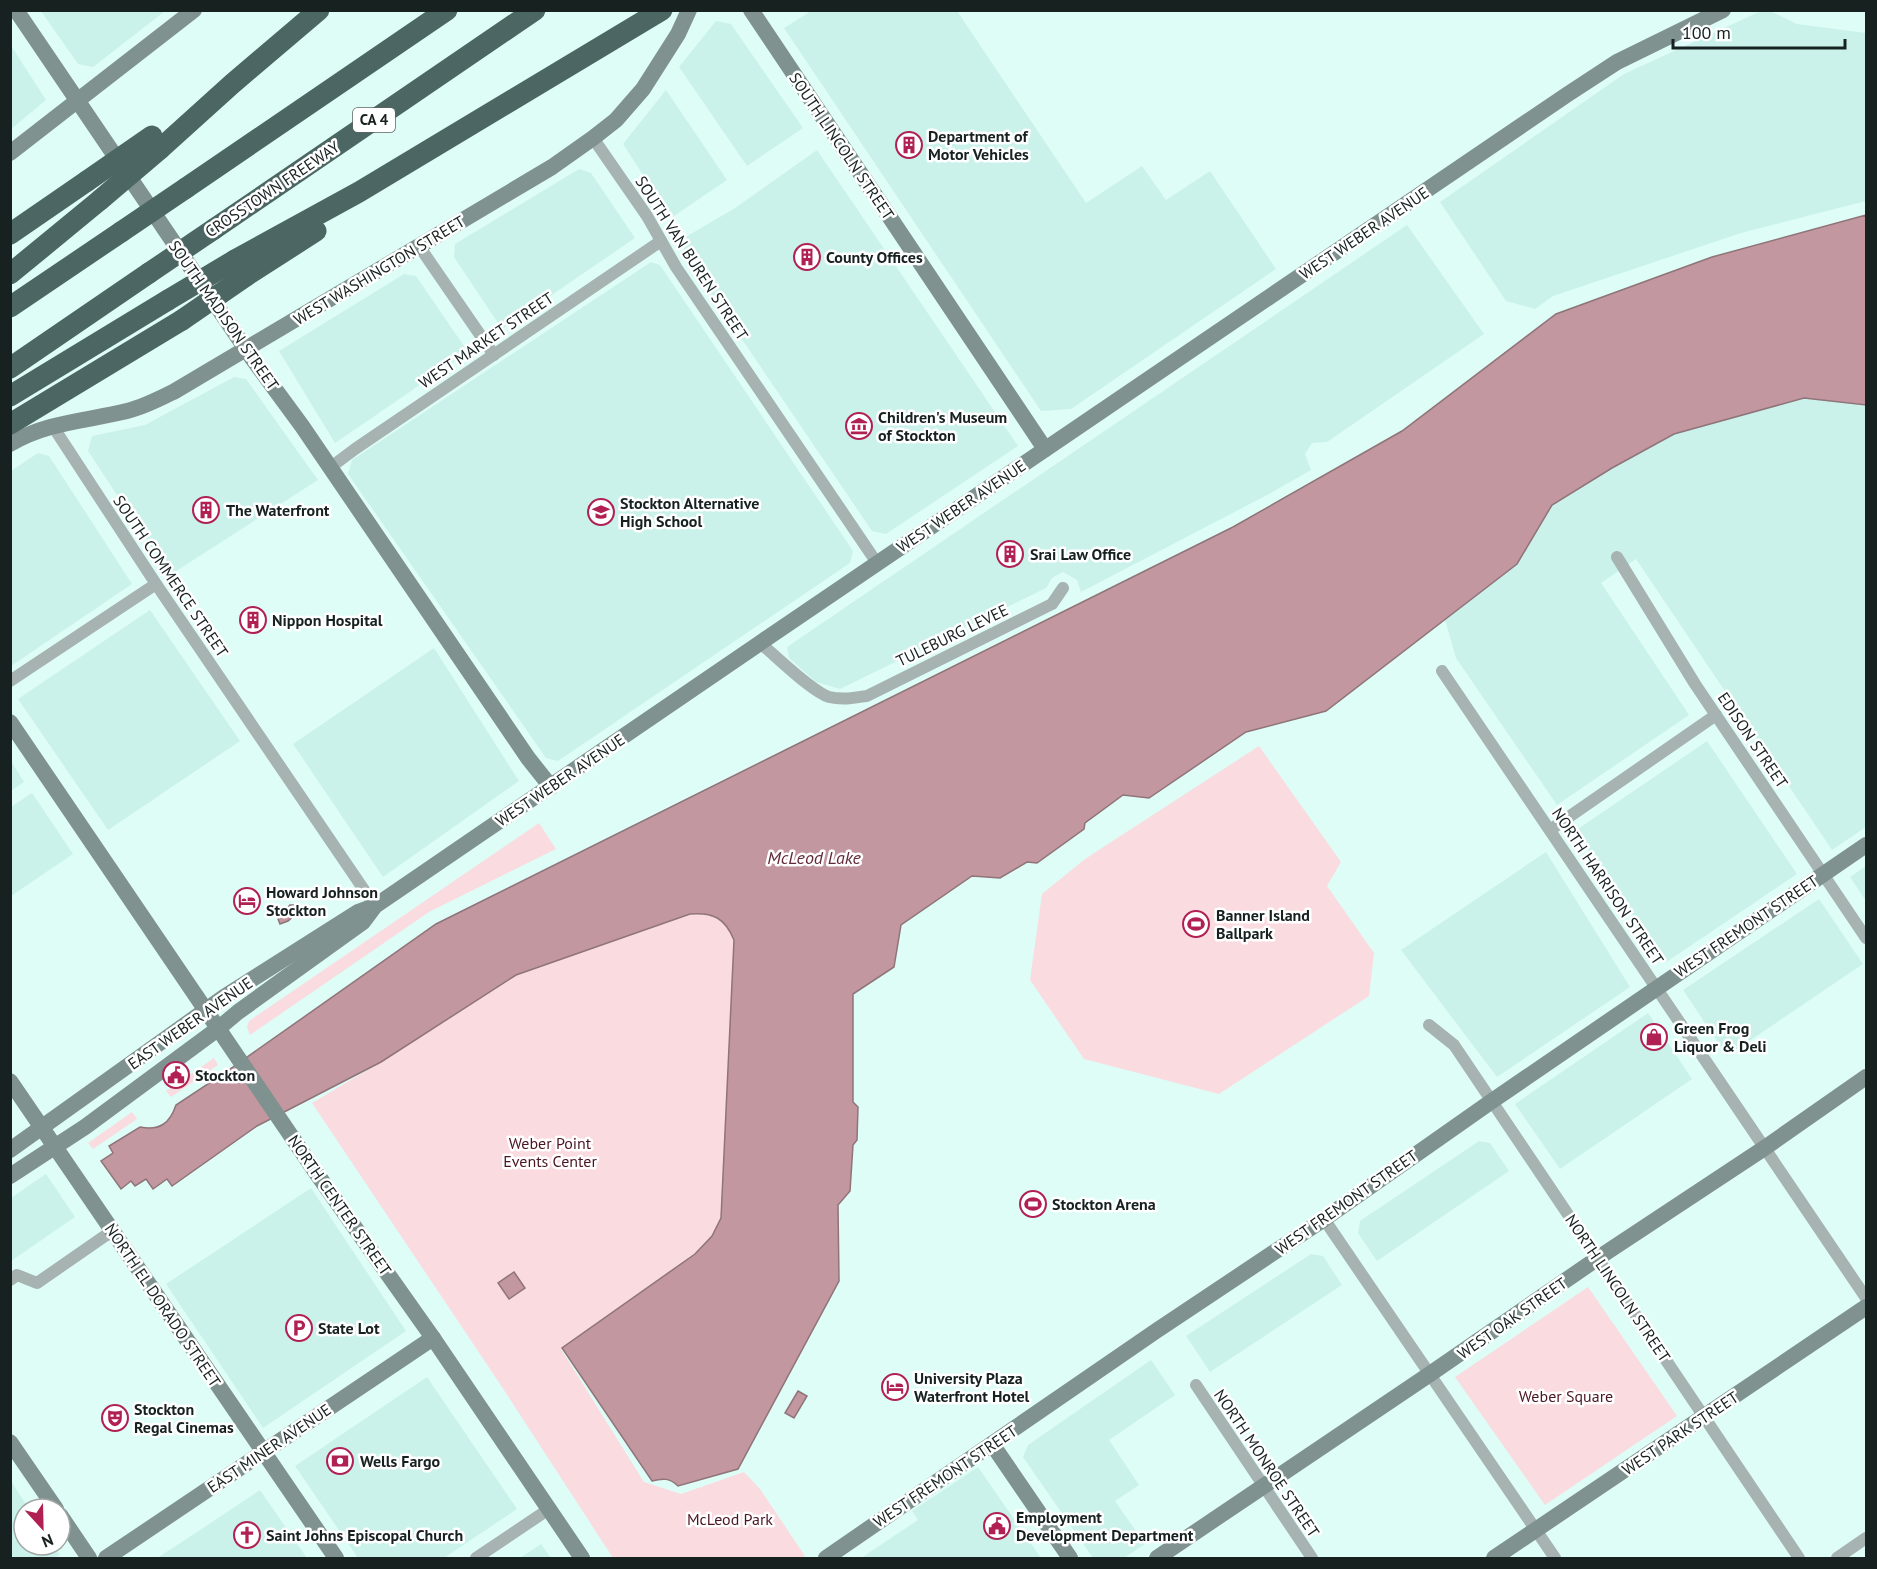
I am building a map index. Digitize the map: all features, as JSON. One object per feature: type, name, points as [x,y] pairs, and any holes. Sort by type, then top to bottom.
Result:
[{"type":"highway","points":[[10,234],[87,181],[156,142],[232,84],[319,10]]},
{"type":"highway","points":[[10,307],[447,10]]},
{"type":"highway","name":"CROSSTOWN FREEWAY","points":[[10,368],[535,10]]},
{"type":"highway","points":[[10,424],[182,320],[241,268],[359,192],[662,10]]},
{"type":"highway","points":[[10,274],[100,200],[156,142]]},
{"type":"highway","points":[[10,396],[168,300],[241,268]]},
{"type":"street","name":"SOUTH MADISON STREET","points":[[16,10],[246,349],[331,467],[550,787]]},
{"type":"street","points":[[10,153],[194,10]]},
{"type":"street","name":"WEST WASHINGTON STREET","points":[[10,444],[52,425],[129,411],[154,402],[552,167],[616,120],[643,89],[678,33],[689,10]]},
{"type":"street","name":"SOUTH LINCOLN STREET","points":[[751,10],[1045,448]]},
{"type":"street","name":"WEST WEBER AVENUE","points":[[219,1028],[363,922],[375,906],[1045,448],[1607,69],[1723,10]]},
{"type":"street","name":"SOUTH VAN BUREN STREET","points":[[592,138],[647,216],[676,267],[877,563]]},
{"type":"street","name":"WEST MARKET STREET","points":[[331,467],[661,241]]},
{"type":"street","points":[[419,246],[494,355]]},
{"type":"street","name":"SOUTH COMMERCE STREET","points":[[52,425],[156,584],[375,906]]},
{"type":"street","name":"EDISON STREET","points":[[1617,557],[1695,684],[1866,938]]},
{"type":"street","points":[[10,681],[156,584]]},
{"type":"street","name":"TULEBURG LEVEE","points":[[760,643],[814,690],[828,697],[847,699],[867,696],[1052,604],[1063,588]]},
{"type":"street","name":"NORTH HARRISON STREET","points":[[1442,671],[1866,1298]]},
{"type":"street","points":[[1551,830],[1716,715]]},
{"type":"street","name":"NORTH CENTER STREET","points":[[10,722],[582,1558]]},
{"type":"street","name":"WEST FREMONT STREET","points":[[826,1558],[1146,1337],[1324,1219],[1866,845]]},
{"type":"street","name":"EAST WEBER AVENUE","points":[[10,1150],[206,1010],[358,912],[375,906]]},
{"type":"street","name":"NORTH LINCOLN STREET","points":[[1429,1024],[1454,1045],[1799,1558]]},
{"type":"street","name":"EAST WEBER AVENUE","points":[[10,1176],[85,1127],[219,1028]]},
{"type":"street","name":"WEST OAK STREET","points":[[1157,1558],[1866,1077]]},
{"type":"street","name":"NORTH EL DORADO STREET","points":[[10,1081],[336,1558]]},
{"type":"street","points":[[1324,1219],[1555,1558]]},
{"type":"street","points":[[10,1280],[17,1275],[37,1283],[112,1231]]},
{"type":"street","name":"WEST PARK STREET","points":[[1494,1558],[1866,1307]]},
{"type":"street","name":"EAST MINER AVENUE","points":[[106,1558],[433,1338]]},
{"type":"street","name":"NORTH MONROE STREET","points":[[1196,1385],[1312,1558]]},
{"type":"street","points":[[10,1442],[48,1497]]},
{"type":"street","points":[[992,1444],[1070,1558]]},
{"type":"street","points":[[476,1558],[549,1509]]},
{"type":"street","points":[[72,1533],[89,1558]]},
{"type":"street","points":[[1837,1558],[1866,1538]]},
{"type":"shaded area","points":[[41,11],[165,11],[93,67],[78,64]]},
{"type":"shaded area","points":[[811,11],[957,11],[1086,203],[1142,166],[1166,200],[1210,171],[1276,269],[1071,409],[1041,411],[784,28]]},
{"type":"shaded area","points":[[1761,11],[1770,11],[1797,24],[1866,33],[1866,201],[1741,233],[1553,296],[1535,309],[1506,301],[1440,202],[1624,74]]},
{"type":"shaded area","points":[[716,21],[731,24],[803,128],[747,166],[679,67]]},
{"type":"shaded area","points":[[10,44],[46,100],[11,129],[10,129]]},
{"type":"shaded area","points":[[666,90],[727,180],[671,218],[623,144]]},
{"type":"shaded area","points":[[817,150],[1018,446],[886,534],[872,531],[684,254],[684,238],[735,208]]},
{"type":"shaded area","points":[[579,169],[591,173],[635,238],[502,329],[454,257],[455,244]]},
{"type":"shaded area","points":[[1407,225],[1484,334],[1327,442],[1312,443],[1305,454],[1311,470],[1081,592],[1077,580],[1063,572],[1052,578],[1046,588],[840,689],[816,682],[789,658],[787,647]]},
{"type":"shaded area","name":"Stockton Alternative High School","points":[[651,262],[660,265],[853,551],[850,563],[558,761],[546,758],[348,474],[352,460]]},
{"type":"shaded area","points":[[404,274],[416,276],[468,352],[335,443],[279,351]]},
{"type":"shaded area","points":[[234,377],[246,379],[318,480],[170,575],[88,451],[92,436],[145,425]]},
{"type":"shaded area","points":[[1804,397],[1866,405],[1866,827],[1832,850],[1636,559],[1601,583],[1689,715],[1557,805],[1456,658],[1445,620],[1517,564],[1552,505],[1674,434]]},
{"type":"shaded area","points":[[38,453],[49,456],[132,584],[11,666],[11,471]]},
{"type":"shaded area","points":[[150,610],[240,741],[108,830],[18,699]]},
{"type":"shaded area","points":[[434,648],[519,781],[383,877],[293,744]]},
{"type":"shaded area","points":[[1707,741],[1797,874],[1665,963],[1575,831]]},
{"type":"shaded area","points":[[11,761],[24,782],[10,791]]},
{"type":"shaded area","points":[[32,793],[73,854],[11,896],[11,807]]},
{"type":"shaded area","points":[[1546,852],[1630,987],[1497,1077],[1401,950]]},
{"type":"shaded area","points":[[1866,866],[1866,901],[1850,877]]},
{"type":"shaded area","points":[[1819,899],[1863,964],[1727,1056],[1683,990]]},
{"type":"shaded area","points":[[1648,1013],[1692,1079],[1560,1169],[1515,1104]]},
{"type":"shaded area","points":[[1479,1141],[1490,1143],[1509,1171],[1377,1261],[1358,1233],[1360,1221]]},
{"type":"shaded area","points":[[46,1174],[75,1217],[11,1261],[11,1198]]},
{"type":"shaded area","points":[[311,1188],[406,1331],[263,1428],[166,1284]]},
{"type":"shaded area","points":[[1311,1254],[1323,1256],[1342,1285],[1210,1372],[1186,1336]]},
{"type":"shaded area","points":[[1151,1360],[1175,1395],[1109,1440],[1139,1485],[1115,1501],[1145,1544],[1124,1558],[1093,1558],[1023,1457],[1028,1445]]},
{"type":"shaded area","points":[[427,1377],[517,1509],[444,1558],[358,1558],[295,1466]]},
{"type":"shaded area","points":[[978,1467],[1041,1558],[861,1558],[918,1520],[912,1511]]},
{"type":"shaded area","points":[[11,1481],[21,1497],[12,1497],[12,1557],[56,1557],[11,1558]]},
{"type":"shaded area","points":[[260,1490],[307,1558],[157,1558],[194,1534]]},
{"type":"shaded area","points":[[541,1544],[551,1558],[520,1558]]},
{"type":"green space","name":"Banner Island Ballpark","points":[[1259,746],[1341,862],[1327,886],[1374,953],[1369,996],[1219,1094],[1084,1059],[1030,980],[1042,894],[1085,859]]},
{"type":"green space","points":[[539,823],[556,849],[429,912],[250,1035],[247,1027],[249,1021]]},
{"type":"green space","name":"Weber Point Events Center","points":[[701,913],[721,921],[734,940],[721,1218],[712,1236],[695,1254],[561,1349],[644,1482],[681,1494],[744,1472],[760,1489],[805,1556],[802,1558],[613,1558],[312,1103],[381,1062],[516,975],[690,914]]},
{"type":"green space","points":[[214,1058],[218,1065],[171,1097],[166,1091]]},
{"type":"green space","points":[[132,1112],[137,1119],[93,1149],[88,1143]]},
{"type":"green space","name":"Weber Square","points":[[1588,1287],[1677,1416],[1545,1505],[1455,1377]]},
{"type":"water","name":"McLeod Lake","points":[[1866,215],[1866,405],[1804,398],[1674,434],[1552,505],[1517,564],[1326,711],[1246,732],[1149,798],[1123,795],[1085,823],[1084,829],[1037,863],[1027,862],[1000,878],[972,876],[901,925],[894,967],[853,994],[853,1102],[858,1107],[857,1140],[853,1145],[850,1191],[838,1205],[839,1281],[738,1469],[678,1486],[666,1479],[652,1481],[562,1348],[695,1254],[712,1236],[721,1218],[734,940],[727,926],[717,918],[705,914],[690,914],[516,975],[381,1062],[257,1126],[172,1186],[167,1179],[153,1189],[146,1179],[135,1186],[131,1181],[121,1189],[101,1161],[113,1153],[109,1146],[140,1127],[159,1127],[171,1117],[176,1105],[436,924],[1233,527],[1402,431],[1556,314],[1712,257]]},
{"type":"water","points":[[290,905],[294,905],[298,912],[288,921],[280,924],[279,917]]},
{"type":"water","points":[[514,1272],[525,1288],[509,1299],[498,1283]]},
{"type":"water","points":[[798,1391],[807,1396],[794,1418],[785,1413]]},
{"type":"place","name":"Department of Motor Vehicles","points":[[909,145]]},
{"type":"place","name":"County Offices","points":[[807,257]]},
{"type":"place","name":"Children's Museum of Stockton","points":[[859,426]]},
{"type":"place","name":"The Waterfront","points":[[206,510]]},
{"type":"place","name":"Stockton Alternative High School","points":[[601,512]]},
{"type":"place","name":"Srai Law Office","points":[[1010,554]]},
{"type":"place","name":"Nippon Hospital","points":[[253,620]]},
{"type":"place","name":"Howard Johnson Stockton","points":[[247,901]]},
{"type":"place","name":"Banner Island Ballpark","points":[[1196,924]]},
{"type":"place","name":"Green Frog Liquor & Deli","points":[[1654,1037]]},
{"type":"place","name":"Stockton","points":[[176,1075]]},
{"type":"place","name":"Stockton Arena","points":[[1033,1204]]},
{"type":"place","name":"State Lot","points":[[299,1328]]},
{"type":"place","name":"University Plaza Waterfront Hotel","points":[[895,1387]]},
{"type":"place","name":"Stockton Regal Cinemas","points":[[115,1418]]},
{"type":"place","name":"Wells Fargo","points":[[340,1461]]},
{"type":"place","name":"Employment Development Department","points":[[997,1526]]},
{"type":"place","name":"Saint Johns Episcopal Church","points":[[247,1535]]},
{"type":"park label","name":"McLeod Park","points":[[730,1519]]}]
